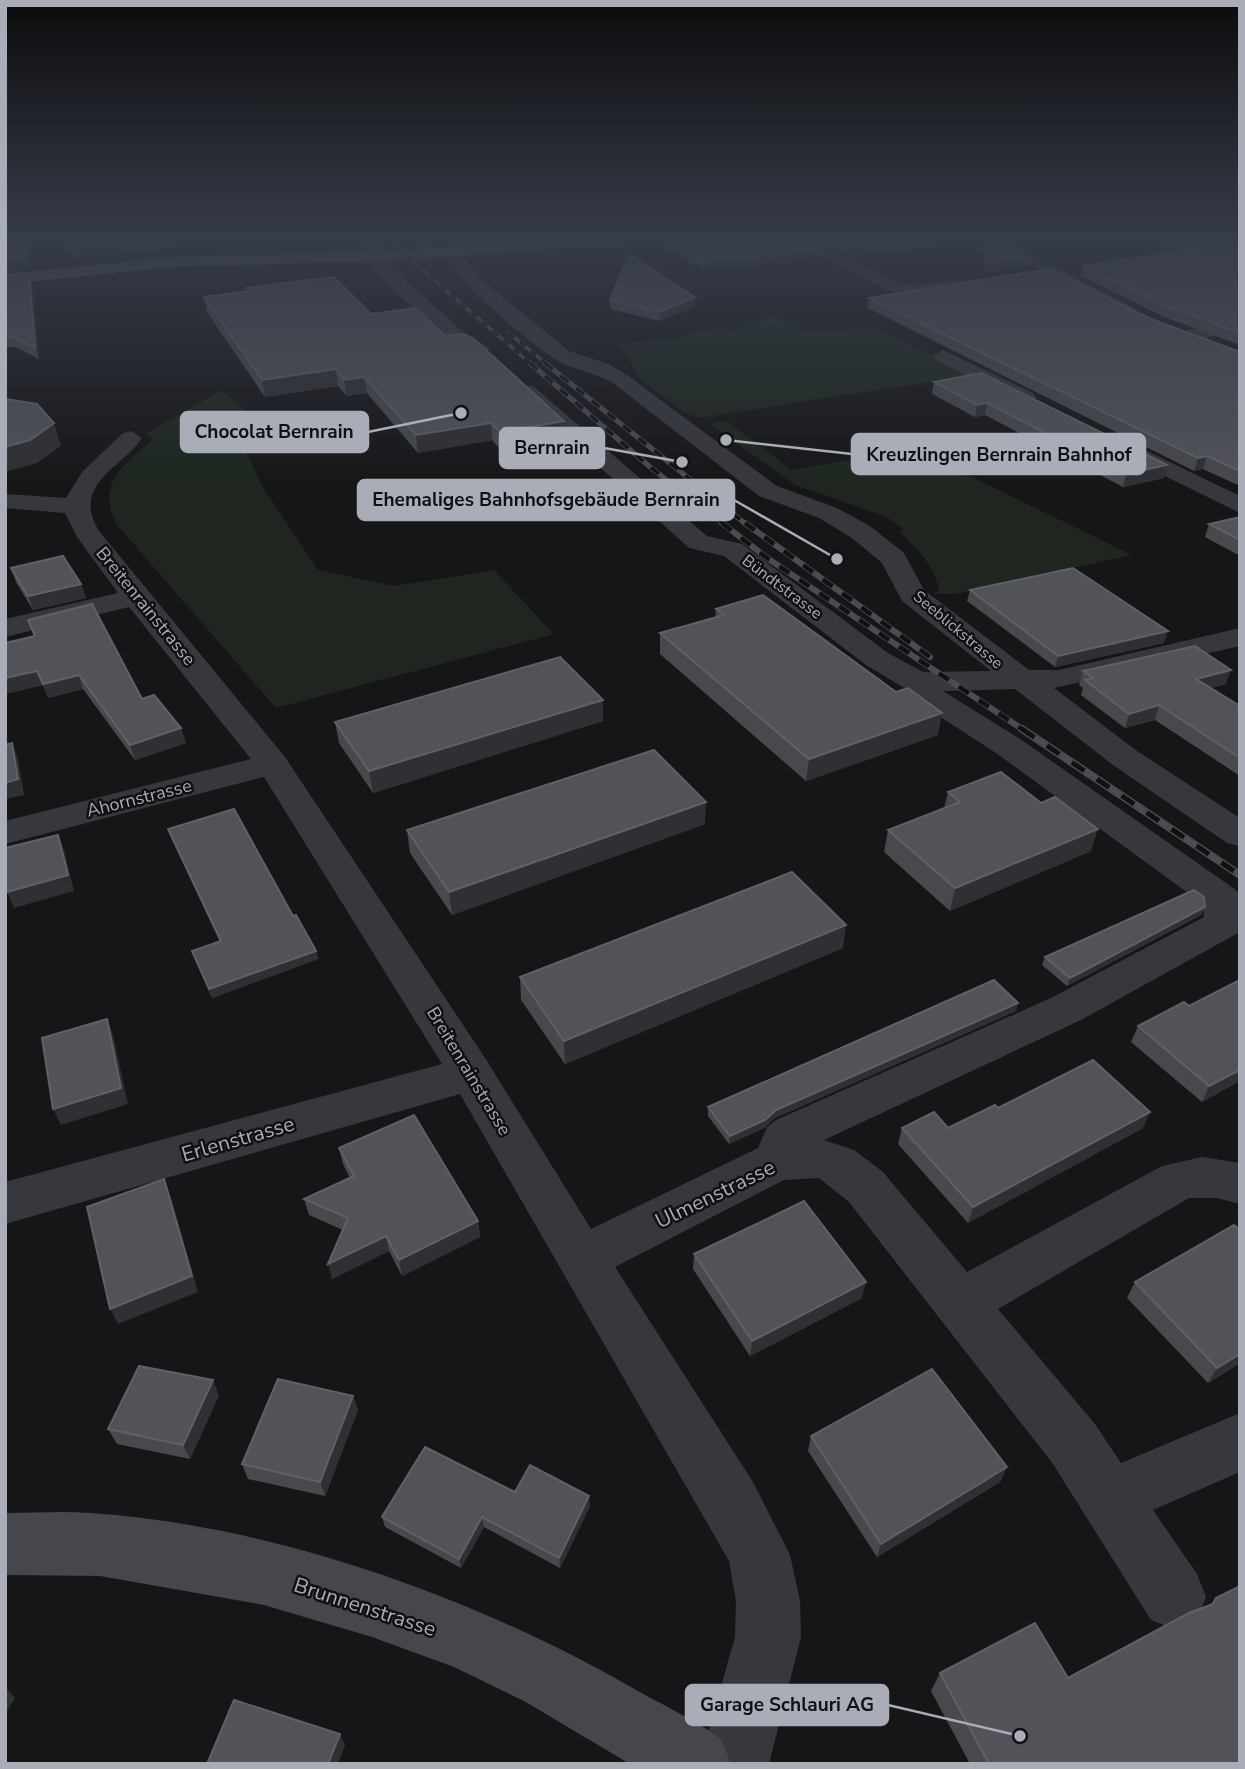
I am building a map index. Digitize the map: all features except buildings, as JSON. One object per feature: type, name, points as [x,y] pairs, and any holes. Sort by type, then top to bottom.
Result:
[{"type":"main road","name":"Brunnenstrasse","points":[[5,1544],[98,1545],[183,1558],[329,1591],[414,1619],[526,1667],[696,1764]]},
{"type":"street","points":[[439,322],[454,334],[479,348]]},
{"type":"street","name":"Seeblickstrasse","points":[[521,322],[562,355],[602,368],[620,379],[768,491],[828,513],[861,532],[894,559],[912,595],[1021,682],[1125,758],[1240,835]]},
{"type":"street","points":[[1187,336],[1240,324]]},
{"type":"street","points":[[1166,327],[1223,349]]},
{"type":"street","points":[[943,356],[1043,407]]},
{"type":"street","name":"Bündtstrasse","points":[[506,372],[594,453],[698,542],[733,550],[877,659],[917,682],[1021,682],[1059,679],[1240,637]]},
{"type":"street","points":[[5,501],[77,506],[90,479],[131,438]]},
{"type":"street","points":[[1105,438],[1240,506]]},
{"type":"street","name":"Breitenrainstrasse","points":[[77,506],[82,524],[101,554],[139,596],[273,764],[471,1073],[581,1259],[732,1503],[759,1555],[768,1601],[768,1637],[734,1764]]},
{"type":"street","points":[[5,628],[139,596]]},
{"type":"street","points":[[777,1161],[784,1141],[793,1133],[1005,1037],[1171,955],[1224,923],[1222,899],[1008,746],[925,693],[917,682]]},
{"type":"street","name":"Ahornstrasse","points":[[5,833],[273,764]]},
{"type":"street","name":"Erlenstrasse","points":[[5,1203],[471,1073]]},
{"type":"street","name":"Ulmenstrasse","points":[[581,1259],[777,1161],[819,1158],[837,1164],[852,1174],[961,1302],[1074,1444],[1174,1597]]},
{"type":"street","points":[[961,1302],[1179,1180],[1199,1176],[1219,1177],[1240,1184]]},
{"type":"street","points":[[1110,1498],[1240,1442]]},
{"type":"shaded area","points":[[757,322],[785,322],[810,331],[873,327],[973,375],[699,418],[683,412],[639,378],[620,343],[679,339],[693,332],[716,328],[739,329]]},
{"type":"shaded area","points":[[221,391],[243,408],[242,412],[230,416],[261,484],[318,570],[394,586],[494,570],[554,634],[276,708],[117,525],[111,510],[111,486],[123,467],[153,439],[146,433]]},
{"type":"shaded area","points":[[726,421],[792,470],[892,452],[934,472],[970,476],[1132,555],[955,594],[934,594],[939,588],[932,571],[919,551],[900,533],[903,529],[887,517],[795,485],[710,424]]},
{"type":"railway","points":[[482,322],[532,365]]},
{"type":"railway","points":[[509,333],[548,365]]},
{"type":"railway","points":[[530,363],[650,467],[725,525]]},
{"type":"railway","points":[[545,363],[747,525]]},
{"type":"railway","points":[[722,523],[767,558],[1025,731]]},
{"type":"railway","points":[[745,523],[930,657]]},
{"type":"railway","points":[[1022,729],[1240,875]]},
{"type":"place","name":"Chocolat Bernrain","points":[[461,413]]},
{"type":"place","name":"Kreuzlingen Bernrain Bahnhof","points":[[726,440]]},
{"type":"place","name":"Bernrain","points":[[682,462]]},
{"type":"place","name":"Ehemaliges Bahnhofsgebäude Bernrain","points":[[837,559]]},
{"type":"place","name":"Garage Schlauri AG","points":[[1020,1736]]}]
